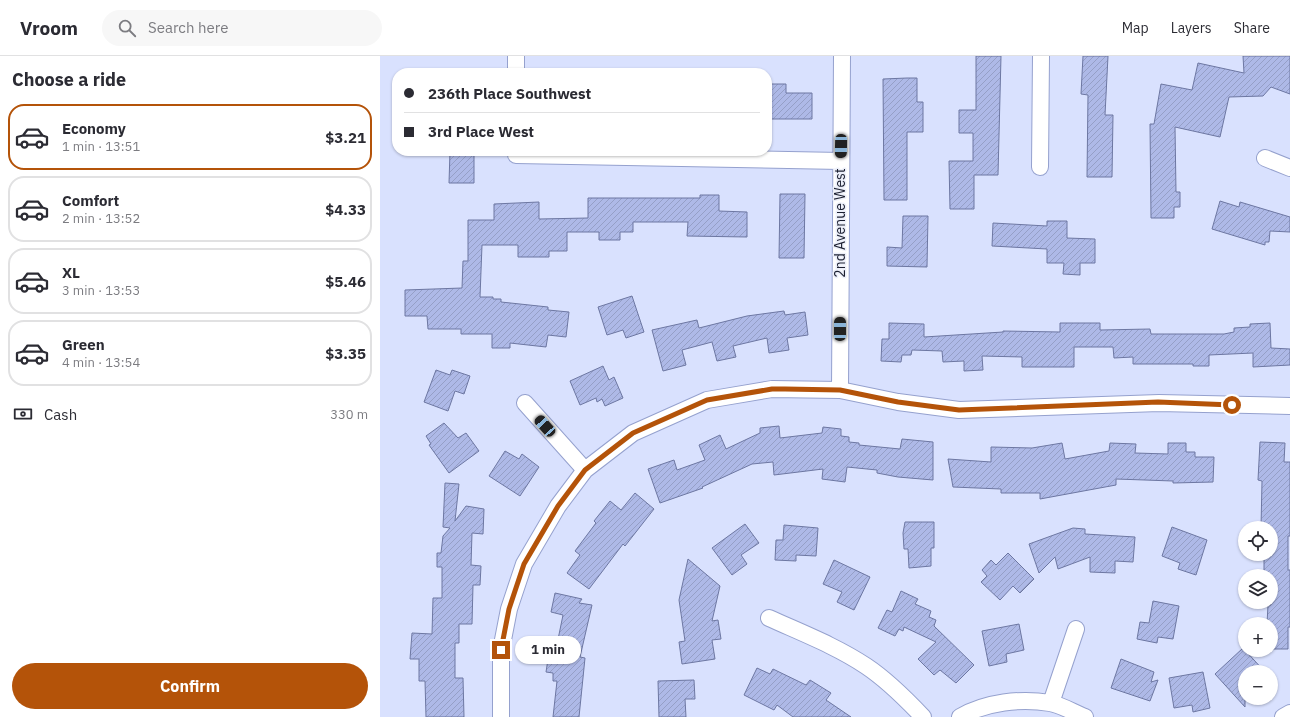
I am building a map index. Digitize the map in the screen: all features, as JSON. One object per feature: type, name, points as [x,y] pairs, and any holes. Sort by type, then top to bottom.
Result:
[{"type":"street","points":[[516,56],[516,68]]},
{"type":"street","name":"2nd Avenue West","points":[[840,390],[840,161],[842,56]]},
{"type":"street","points":[[1040,167],[1041,56]]},
{"type":"street","points":[[638,156],[840,161]]},
{"type":"street","points":[[1265,158],[1290,168]]},
{"type":"street","points":[[501,717],[501,650],[509,609],[524,564],[558,506],[585,470],[633,433],[707,400],[772,389],[840,390],[898,402],[959,410],[1158,402],[1290,406]]},
{"type":"street","points":[[525,403],[585,470]]},
{"type":"street","points":[[769,618],[829,645],[866,666],[906,700],[923,717]]},
{"type":"street","points":[[1051,703],[1076,629]]},
{"type":"street","points":[[960,717],[974,709],[996,704],[1024,701],[1051,703],[1085,717]]},
{"type":"street","points":[[1283,717],[1290,713]]},
{"type":"building","points":[[976,56],[1001,56],[998,175],[974,175],[974,209],[950,209],[949,161],[973,161],[973,133],[959,133],[959,110],[976,110]]},
{"type":"building","points":[[1083,56],[1108,56],[1105,115],[1113,115],[1112,177],[1087,177],[1088,95],[1081,94]]},
{"type":"building","points":[[1243,56],[1290,56],[1290,94],[1271,87],[1263,96],[1229,97],[1220,137],[1175,127],[1176,192],[1180,192],[1180,207],[1174,207],[1174,218],[1151,218],[1150,124],[1154,124],[1161,84],[1192,90],[1198,63],[1244,73]]},
{"type":"building","points":[[917,78],[917,102],[923,102],[923,132],[907,132],[907,200],[884,200],[883,79]]},
{"type":"building","points":[[772,84],[786,84],[786,93],[812,93],[812,119],[772,119]]},
{"type":"building","points":[[450,156],[474,156],[474,183],[449,183]]},
{"type":"building","points":[[780,194],[805,194],[804,258],[779,258]]},
{"type":"building","points":[[700,195],[719,195],[719,211],[747,212],[747,237],[687,236],[688,222],[633,222],[633,232],[620,232],[620,240],[599,240],[599,232],[567,232],[567,251],[549,251],[549,257],[518,257],[518,245],[482,245],[480,297],[493,297],[493,299],[501,299],[501,302],[548,307],[548,310],[569,312],[566,337],[548,335],[546,347],[510,343],[510,348],[492,348],[492,334],[461,334],[461,329],[428,329],[427,316],[405,316],[405,290],[462,288],[463,261],[468,261],[468,220],[494,220],[494,204],[539,202],[539,219],[588,218],[588,198],[700,198]]},
{"type":"building","points":[[1220,201],[1239,207],[1240,202],[1290,217],[1290,232],[1270,231],[1269,242],[1265,242],[1265,245],[1212,229]]},
{"type":"building","points":[[903,216],[928,216],[927,267],[887,266],[887,247],[902,248]]},
{"type":"building","points":[[1047,221],[1067,221],[1067,238],[1095,239],[1095,263],[1080,263],[1080,275],[1063,274],[1064,263],[1047,263],[1047,249],[992,246],[993,223],[1047,226]]},
{"type":"building","points":[[632,296],[644,332],[626,338],[623,330],[607,335],[598,307]]},
{"type":"building","points":[[784,311],[785,315],[805,312],[808,335],[787,338],[789,350],[769,353],[767,338],[733,346],[736,357],[717,361],[712,342],[682,350],[686,365],[663,371],[652,330],[697,320],[699,328],[747,316]]},
{"type":"building","points":[[889,323],[924,324],[924,337],[1003,331],[1060,332],[1060,323],[1100,323],[1100,330],[1150,329],[1151,334],[1224,334],[1234,332],[1234,328],[1250,327],[1250,324],[1270,323],[1271,348],[1290,349],[1290,365],[1253,367],[1253,353],[1209,355],[1209,366],[1193,366],[1193,364],[1133,364],[1133,357],[1114,358],[1113,347],[1074,347],[1074,367],[1022,367],[1022,357],[982,356],[983,370],[964,371],[964,361],[943,362],[942,351],[912,350],[911,355],[902,355],[901,362],[881,361],[882,339],[889,339]]},
{"type":"building","points":[[603,366],[609,380],[614,377],[623,398],[605,406],[602,399],[597,402],[596,398],[580,405],[570,381]]},
{"type":"building","points":[[436,370],[450,375],[452,370],[470,376],[464,394],[455,391],[448,411],[424,402]]},
{"type":"building","points":[[444,423],[458,438],[466,433],[479,451],[449,473],[429,445],[431,444],[426,436]]},
{"type":"building","points":[[779,426],[780,438],[822,433],[823,427],[841,429],[841,436],[849,437],[849,442],[859,443],[859,445],[900,449],[902,439],[933,442],[933,480],[898,477],[877,473],[877,470],[847,467],[845,482],[822,479],[823,469],[774,475],[773,462],[752,464],[702,487],[703,488],[660,503],[648,469],[674,460],[677,470],[705,460],[699,445],[720,435],[726,449],[760,433],[760,428]]},
{"type":"building","points":[[1260,442],[1285,443],[1284,462],[1290,462],[1290,536],[1288,536],[1288,570],[1290,570],[1290,627],[1288,627],[1288,649],[1278,649],[1278,617],[1267,617],[1268,609],[1278,609],[1278,569],[1264,569],[1264,561],[1278,561],[1278,521],[1261,521],[1262,481],[1258,480]]},
{"type":"building","points":[[1062,443],[1065,459],[1109,451],[1110,443],[1136,444],[1135,453],[1168,454],[1168,443],[1186,443],[1186,452],[1195,452],[1195,457],[1214,457],[1213,482],[1173,483],[1173,481],[1116,479],[1116,485],[1040,499],[1040,493],[1001,493],[1001,489],[953,487],[948,459],[991,462],[991,447],[1032,448]]},
{"type":"building","points":[[505,451],[519,459],[522,454],[539,467],[520,496],[489,476]]},
{"type":"building","points":[[445,483],[459,484],[455,521],[466,506],[484,509],[483,534],[472,533],[471,565],[481,566],[480,585],[473,585],[472,624],[459,624],[459,643],[455,643],[455,678],[463,678],[464,717],[426,717],[425,681],[419,681],[419,659],[410,659],[412,633],[432,634],[433,598],[442,598],[442,567],[437,567],[437,553],[441,553],[443,536],[450,528],[443,527]]},
{"type":"building","points":[[635,493],[654,509],[625,546],[623,544],[589,589],[567,573],[580,555],[575,551],[596,523],[594,521],[610,501],[621,510]]},
{"type":"building","points":[[905,522],[934,522],[934,548],[931,548],[931,566],[909,568],[908,549],[904,549],[903,533]]},
{"type":"building","points":[[745,524],[759,543],[741,555],[747,564],[732,575],[712,548]]},
{"type":"building","points":[[784,525],[818,528],[816,556],[796,555],[796,561],[775,560],[776,540],[783,540]]},
{"type":"building","points":[[1172,527],[1207,540],[1196,575],[1178,569],[1180,563],[1162,556]]},
{"type":"building","points":[[1073,528],[1085,529],[1085,534],[1135,537],[1133,562],[1115,561],[1115,573],[1090,572],[1090,557],[1058,569],[1055,557],[1039,573],[1029,544]]},
{"type":"building","points":[[1008,553],[1034,579],[1020,593],[1013,586],[1000,600],[981,582],[987,576],[982,570],[991,560],[996,565]]},
{"type":"building","points":[[688,559],[720,586],[712,621],[718,620],[721,639],[712,640],[715,659],[682,664],[679,642],[685,641],[679,600]]},
{"type":"building","points":[[834,560],[870,577],[854,610],[837,602],[842,592],[823,584]]},
{"type":"building","points":[[901,591],[918,599],[915,604],[931,611],[929,617],[936,620],[934,626],[974,665],[956,683],[940,670],[934,675],[918,659],[936,642],[904,627],[903,631],[899,629],[895,636],[878,628],[887,610],[892,612]]},
{"type":"building","points":[[555,593],[582,599],[579,603],[592,605],[580,657],[585,658],[579,717],[553,717],[557,681],[553,681],[553,673],[546,672],[549,653],[555,654],[563,615],[551,612]]},
{"type":"building","points":[[1153,601],[1179,606],[1173,639],[1158,637],[1157,643],[1137,639],[1140,622],[1149,623]]},
{"type":"building","points":[[1019,624],[1024,650],[1006,654],[1007,662],[989,666],[982,631]]},
{"type":"building","points":[[1238,653],[1238,657],[1251,657],[1259,665],[1238,665],[1238,699],[1215,674]]},
{"type":"building","points":[[1121,659],[1154,672],[1151,682],[1158,680],[1150,701],[1111,688]]},
{"type":"building","points":[[757,668],[770,674],[773,669],[806,685],[810,680],[831,693],[826,700],[851,717],[793,717],[777,705],[774,710],[744,695]]},
{"type":"building","points":[[1203,672],[1210,708],[1193,712],[1192,705],[1174,708],[1169,678]]},
{"type":"building","points":[[694,680],[695,699],[685,699],[686,717],[659,717],[658,681]]},
{"type":"route","points":[[501,650],[509,609],[524,564],[558,506],[585,470],[633,433],[707,400],[772,389],[785,389],[840,390],[898,402],[959,410],[1158,402],[1232,405]]}]
